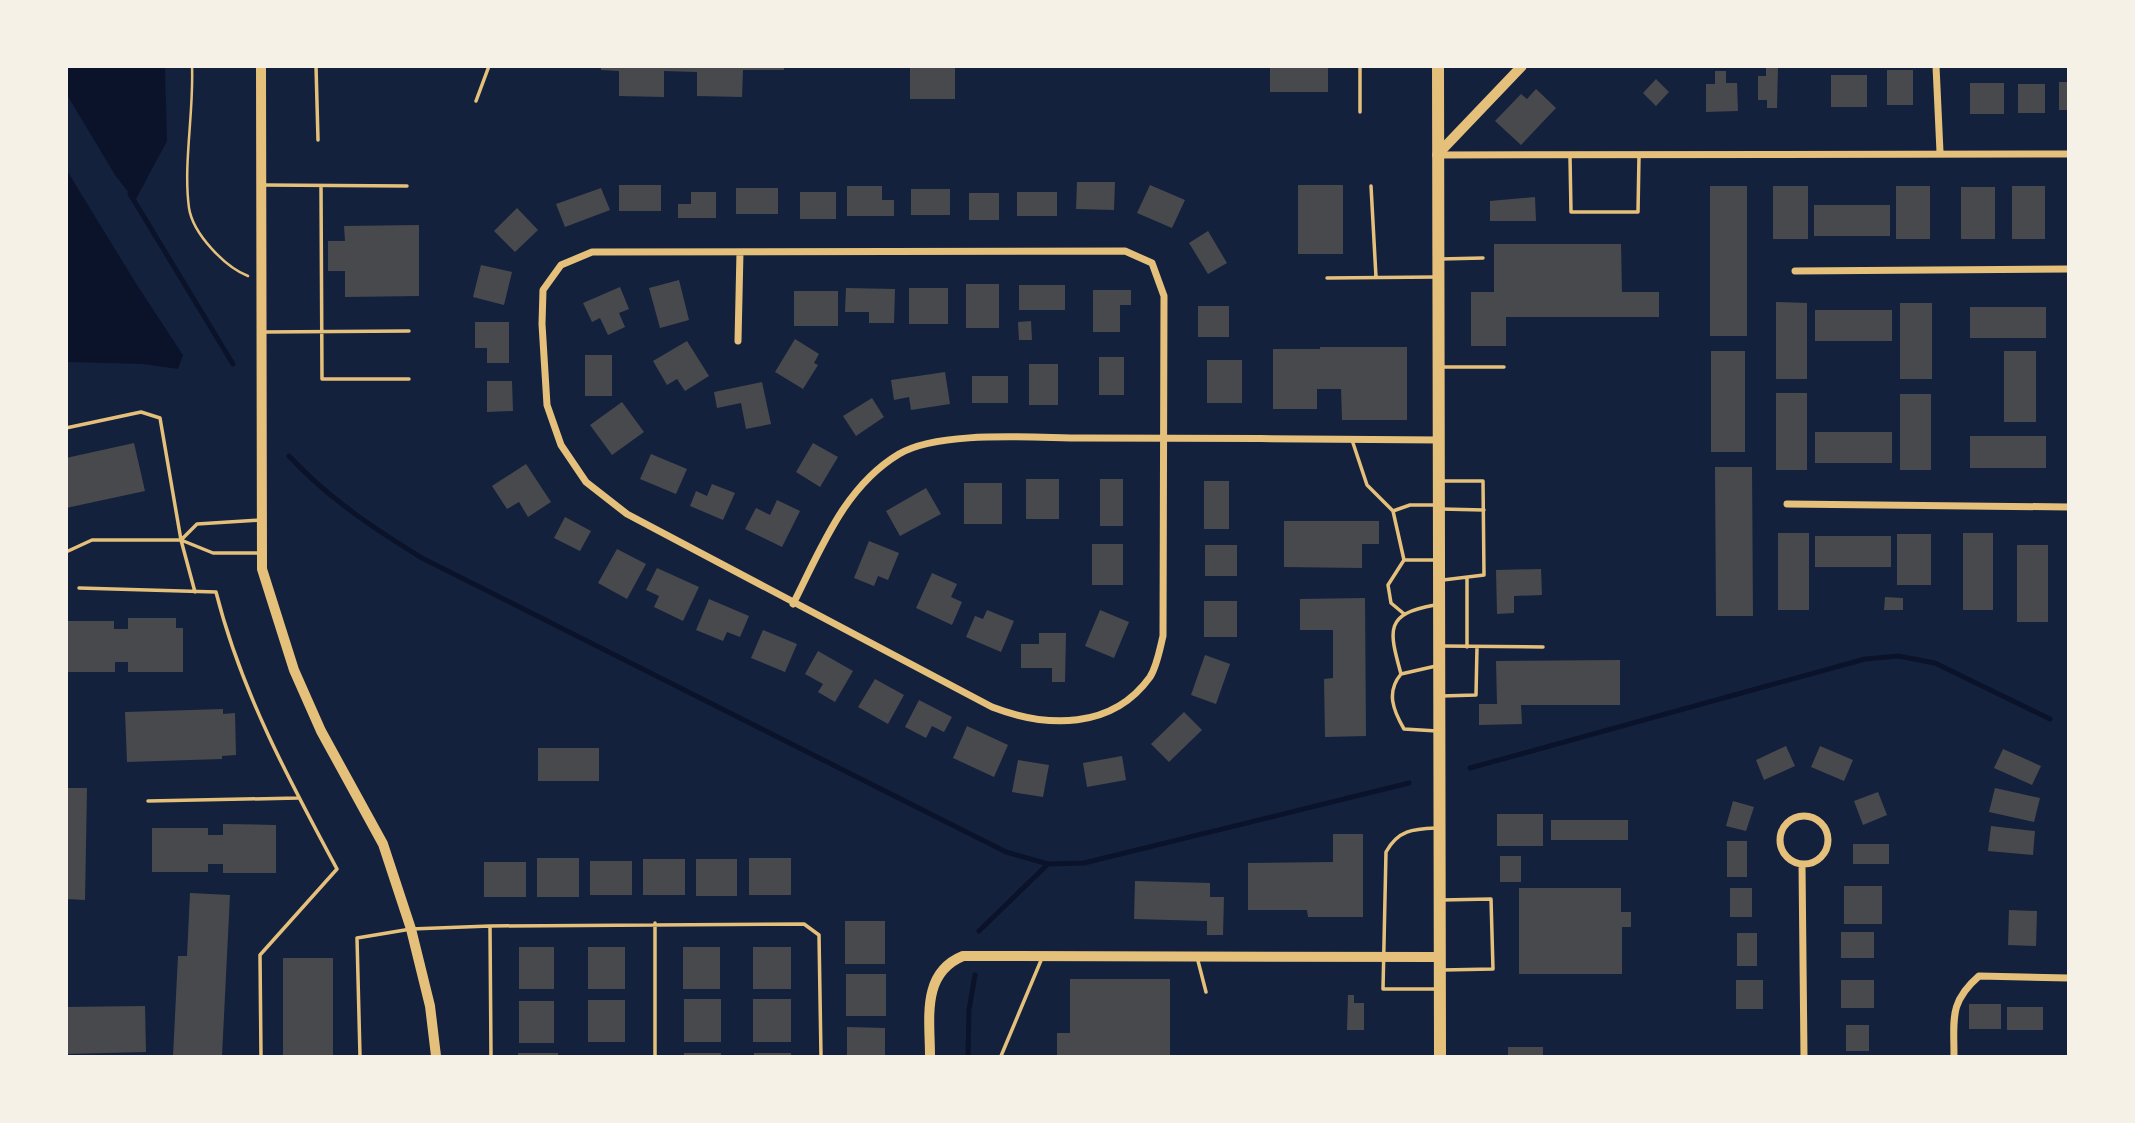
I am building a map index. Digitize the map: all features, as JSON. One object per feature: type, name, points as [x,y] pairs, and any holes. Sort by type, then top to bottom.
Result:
[{"type":"main road","points":[[1438,66],[1440,1056]]},
{"type":"street","points":[[261,66],[262,569],[270,603],[294,670],[321,730],[383,844],[411,929],[430,1006],[436,1056]]},
{"type":"street","points":[[1437,155],[1522,66]]},
{"type":"street","points":[[1936,66],[1940,152]]},
{"type":"street","points":[[1437,155],[1940,152],[2068,154]]},
{"type":"street","points":[[1125,251],[1152,263],[1164,296],[1163,438],[1163,636],[1151,675],[1116,707],[1094,716],[1042,722],[1017,716],[921,672],[627,514],[586,482],[561,445],[547,405],[542,324],[543,290],[561,265],[592,252],[1125,251]]},
{"type":"street","points":[[738,341],[740,252]]},
{"type":"street","points":[[1795,271],[2068,269]]},
{"type":"street","points":[[793,604],[839,514],[865,479],[900,453],[942,440],[1439,440]]},
{"type":"street","points":[[1787,504],[2068,507]]},
{"type":"street","points":[[1811,816],[1824,825],[1828,840],[1817,860],[1802,864],[1787,858],[1779,844],[1782,828],[1787,821],[1811,816]]},
{"type":"street","points":[[1802,864],[1804,1056]]},
{"type":"street","points":[[930,1056],[932,988],[941,970],[963,956],[1383,957],[1440,963]]},
{"type":"street","points":[[1954,1056],[1954,1009],[1962,990],[1979,976],[2068,978]]},
{"type":"lane","points":[[316,66],[318,140]]},
{"type":"lane","points":[[476,101],[489,66]]},
{"type":"lane","points":[[1360,66],[1360,112]]},
{"type":"lane","points":[[1570,155],[1571,212],[1638,212],[1639,154]]},
{"type":"lane","points":[[262,185],[407,187]]},
{"type":"lane","points":[[321,186],[322,379],[409,379]]},
{"type":"lane","points":[[1371,186],[1376,277]]},
{"type":"lane","points":[[1438,258],[1483,258]]},
{"type":"lane","points":[[1327,278],[1438,277]]},
{"type":"lane","points":[[261,332],[408,331]]},
{"type":"lane","points":[[1439,367],[1504,367]]},
{"type":"lane","points":[[66,428],[141,412],[160,418],[181,540],[195,592]]},
{"type":"lane","points":[[1352,440],[1367,485],[1393,511],[1404,560],[1388,585],[1391,603],[1403,613]]},
{"type":"lane","points":[[1439,481],[1483,481],[1484,510],[1484,575],[1439,580]]},
{"type":"lane","points":[[1393,511],[1410,505],[1484,510]]},
{"type":"lane","points":[[181,540],[197,524],[260,520]]},
{"type":"lane","points":[[66,552],[92,540],[181,540],[213,554],[262,553]]},
{"type":"lane","points":[[1404,560],[1439,560]]},
{"type":"lane","points":[[1467,579],[1467,648]]},
{"type":"lane","points":[[79,588],[216,592],[253,702],[298,798],[337,869],[260,955],[261,1056]]},
{"type":"lane","points":[[1439,604],[1403,613],[1392,629],[1401,674],[1392,689],[1392,709],[1404,729],[1439,731]]},
{"type":"lane","points":[[1439,646],[1543,647]]},
{"type":"lane","points":[[1439,696],[1476,695],[1477,648]]},
{"type":"lane","points":[[1401,674],[1439,666]]},
{"type":"lane","points":[[148,801],[298,798]]},
{"type":"lane","points":[[1439,828],[1408,830],[1391,843],[1386,852],[1383,989],[1440,989]]},
{"type":"lane","points":[[1439,900],[1491,899],[1493,969],[1440,963]]},
{"type":"lane","points":[[360,1056],[357,938],[411,929],[655,923],[804,924],[819,934],[821,1056]]},
{"type":"lane","points":[[655,923],[655,1056]]},
{"type":"lane","points":[[490,926],[491,1056]]},
{"type":"lane","points":[[1001,1056],[1044,955]]},
{"type":"lane","points":[[1196,955],[1206,992]]},
{"type":"path","points":[[192,66],[189,210],[208,242],[234,271],[261,281]]},
{"type":"water","points":[[67,66],[165,67],[167,141],[135,201],[115,175],[67,95]]},
{"type":"water","points":[[66,169],[183,355],[178,369],[143,364],[67,362]]},
{"type":"building","points":[[601,66],[784,66],[784,70],[743,70],[742,97],[697,96],[697,72],[664,71],[664,97],[619,96],[619,71],[601,70]]},
{"type":"building","points":[[910,66],[955,66],[955,99],[910,99]]},
{"type":"building","points":[[1270,66],[1328,66],[1328,92],[1270,92]]},
{"type":"building","points":[[1766,66],[1778,67],[1777,108],[1767,108],[1767,100],[1758,100],[1758,76],[1766,76]]},
{"type":"building","points":[[1887,70],[1913,70],[1913,105],[1887,105]]},
{"type":"building","points":[[1715,71],[1726,71],[1726,83],[1737,83],[1738,111],[1706,112],[1706,84],[1715,84]]},
{"type":"building","points":[[1831,75],[1867,75],[1867,107],[1831,107]]},
{"type":"building","points":[[1656,79],[1669,92],[1656,106],[1643,93]]},
{"type":"building","points":[[2059,82],[2068,82],[2068,110],[2059,110]]},
{"type":"building","points":[[1970,83],[2004,83],[2004,114],[1970,114]]},
{"type":"building","points":[[2018,84],[2045,84],[2045,113],[2018,113]]},
{"type":"building","points":[[1536,89],[1556,108],[1521,145],[1495,121],[1521,94],[1527,99]]},
{"type":"building","points":[[1077,182],[1115,182],[1114,210],[1076,209]]},
{"type":"building","points":[[619,185],[661,185],[661,211],[619,211]]},
{"type":"building","points":[[1150,185],[1185,200],[1172,228],[1137,213]]},
{"type":"building","points":[[1298,185],[1343,185],[1343,254],[1298,254]]},
{"type":"building","points":[[847,186],[882,186],[882,200],[894,200],[894,216],[847,216]]},
{"type":"building","points":[[1710,186],[1747,186],[1747,336],[1710,336]]},
{"type":"building","points":[[1773,186],[1808,186],[1808,239],[1773,239]]},
{"type":"building","points":[[1896,186],[1930,186],[1930,239],[1896,239]]},
{"type":"building","points":[[2012,186],[2045,186],[2045,239],[2012,239]]},
{"type":"building","points":[[1961,187],[1995,187],[1995,239],[1961,239]]},
{"type":"building","points":[[601,188],[610,210],[565,227],[556,204]]},
{"type":"building","points":[[736,188],[778,188],[778,214],[736,214]]},
{"type":"building","points":[[911,189],[950,189],[950,215],[911,215]]},
{"type":"building","points":[[691,192],[716,192],[716,218],[678,218],[678,204],[691,204]]},
{"type":"building","points":[[800,192],[836,192],[836,219],[800,219]]},
{"type":"building","points":[[1017,192],[1057,192],[1057,216],[1017,216]]},
{"type":"building","points":[[969,193],[999,193],[999,220],[969,220]]},
{"type":"building","points":[[1535,197],[1536,221],[1490,221],[1490,201]]},
{"type":"building","points":[[1814,205],[1890,205],[1890,236],[1814,236]]},
{"type":"building","points":[[517,208],[538,230],[515,252],[494,231]]},
{"type":"building","points":[[419,225],[419,296],[345,297],[345,271],[328,271],[328,241],[345,241],[344,226]]},
{"type":"building","points":[[1208,231],[1227,263],[1208,274],[1189,243]]},
{"type":"building","points":[[1494,244],[1621,244],[1622,292],[1659,292],[1659,317],[1506,317],[1506,346],[1471,346],[1471,292],[1494,292]]},
{"type":"building","points":[[481,265],[512,272],[504,305],[473,297]]},
{"type":"building","points":[[679,280],[689,320],[660,328],[649,288]]},
{"type":"building","points":[[966,284],[999,284],[999,328],[966,328]]},
{"type":"building","points":[[1019,285],[1065,285],[1065,310],[1019,310]]},
{"type":"building","points":[[620,287],[629,309],[619,313],[625,327],[608,335],[600,318],[592,322],[583,303]]},
{"type":"building","points":[[846,288],[895,289],[894,323],[869,323],[869,312],[845,312]]},
{"type":"building","points":[[909,288],[948,288],[948,324],[909,324]]},
{"type":"building","points":[[1093,290],[1131,290],[1131,305],[1120,305],[1120,332],[1093,332]]},
{"type":"building","points":[[794,291],[838,291],[838,326],[794,326]]},
{"type":"building","points":[[1776,302],[1807,303],[1807,379],[1776,379]]},
{"type":"building","points":[[1900,303],[1932,303],[1932,379],[1900,379]]},
{"type":"building","points":[[1198,306],[1229,306],[1229,337],[1198,337]]},
{"type":"building","points":[[1970,307],[2046,307],[2046,338],[1970,338]]},
{"type":"building","points":[[1815,310],[1892,310],[1892,341],[1815,341]]},
{"type":"building","points":[[1031,321],[1032,340],[1019,340],[1018,322]]},
{"type":"building","points":[[475,322],[509,322],[509,363],[487,363],[487,348],[475,348]]},
{"type":"building","points":[[795,339],[819,354],[814,363],[818,365],[803,389],[775,372]]},
{"type":"building","points":[[687,341],[709,376],[685,391],[677,379],[667,385],[653,361]]},
{"type":"building","points":[[1407,347],[1407,420],[1342,420],[1341,389],[1317,389],[1317,409],[1273,409],[1273,349]]},
{"type":"building","points":[[1711,351],[1745,351],[1745,452],[1711,452]]},
{"type":"building","points":[[2004,351],[2036,351],[2036,422],[2004,422]]},
{"type":"building","points":[[585,355],[612,355],[612,396],[585,396]]},
{"type":"building","points":[[1099,357],[1124,357],[1124,395],[1099,395]]},
{"type":"building","points":[[1207,360],[1242,360],[1242,403],[1207,403]]},
{"type":"building","points":[[1029,364],[1058,364],[1058,405],[1029,405]]},
{"type":"building","points":[[945,372],[950,404],[911,410],[909,397],[894,400],[891,380]]},
{"type":"building","points":[[972,376],[1008,376],[1008,403],[972,403]]},
{"type":"building","points":[[487,381],[512,381],[513,411],[487,412]]},
{"type":"building","points":[[762,382],[771,424],[746,429],[741,403],[717,408],[714,392]]},
{"type":"building","points":[[1776,393],[1807,393],[1807,470],[1776,470]]},
{"type":"building","points":[[1900,394],[1931,394],[1931,470],[1900,470]]},
{"type":"building","points":[[872,398],[884,417],[856,436],[843,416]]},
{"type":"building","points":[[622,402],[644,432],[612,455],[590,425]]},
{"type":"building","points":[[1815,432],[1892,432],[1892,463],[1815,463]]},
{"type":"building","points":[[1970,436],[2046,436],[2046,468],[1970,468]]},
{"type":"building","points":[[134,443],[145,491],[66,508],[66,458]]},
{"type":"building","points":[[813,443],[838,457],[820,487],[796,472]]},
{"type":"building","points":[[651,454],[687,469],[676,494],[640,479]]},
{"type":"building","points":[[526,464],[551,502],[528,517],[519,502],[507,509],[492,486]]},
{"type":"building","points":[[1715,467],[1752,467],[1753,616],[1716,616]]},
{"type":"building","points":[[1026,479],[1059,479],[1059,519],[1026,519]]},
{"type":"building","points":[[1100,479],[1123,479],[1123,526],[1100,526]]},
{"type":"building","points":[[1204,481],[1229,481],[1229,529],[1204,529]]},
{"type":"building","points":[[964,483],[1002,483],[1002,524],[964,524]]},
{"type":"building","points":[[712,484],[735,493],[723,520],[690,506],[696,491],[707,496]]},
{"type":"building","points":[[926,488],[941,514],[900,536],[886,511]]},
{"type":"building","points":[[777,500],[800,511],[782,547],[745,529],[756,508],[770,515]]},
{"type":"building","points":[[565,517],[591,531],[580,551],[554,538]]},
{"type":"building","points":[[1284,521],[1379,521],[1379,544],[1362,544],[1362,568],[1284,567]]},
{"type":"building","points":[[1778,533],[1809,533],[1809,610],[1778,610]]},
{"type":"building","points":[[1963,533],[1993,533],[1993,610],[1963,610]]},
{"type":"building","points":[[1897,534],[1931,534],[1931,585],[1897,585]]},
{"type":"building","points":[[1815,536],[1891,536],[1891,567],[1815,567]]},
{"type":"building","points":[[869,541],[899,553],[888,580],[878,576],[874,586],[854,578]]},
{"type":"building","points":[[1092,544],[1123,544],[1123,585],[1092,585]]},
{"type":"building","points":[[1205,545],[1237,545],[1237,576],[1205,576]]},
{"type":"building","points":[[2017,545],[2048,545],[2048,622],[2017,622]]},
{"type":"building","points":[[617,549],[646,564],[627,599],[598,583]]},
{"type":"building","points":[[657,568],[699,587],[683,621],[654,607],[659,596],[646,590]]},
{"type":"building","points":[[1541,569],[1542,595],[1514,596],[1514,613],[1497,614],[1496,570]]},
{"type":"building","points":[[932,573],[957,584],[951,597],[962,602],[952,625],[916,608]]},
{"type":"building","points":[[1885,597],[1903,598],[1903,610],[1884,610]]},
{"type":"building","points":[[1365,598],[1366,736],[1325,737],[1324,679],[1333,678],[1333,630],[1300,630],[1300,599]]},
{"type":"building","points":[[709,599],[749,616],[740,637],[727,632],[723,641],[696,630]]},
{"type":"building","points":[[1204,601],[1237,601],[1237,637],[1204,637]]},
{"type":"building","points":[[987,610],[1014,621],[1001,652],[966,637],[975,616],[983,619]]},
{"type":"building","points":[[1100,610],[1129,622],[1114,658],[1085,646]]},
{"type":"building","points":[[128,618],[176,618],[176,628],[183,628],[183,672],[128,672],[128,662],[115,662],[115,672],[66,672],[68,621],[114,621],[114,629],[128,629]]},
{"type":"building","points":[[763,630],[797,644],[785,672],[751,658]]},
{"type":"building","points":[[1039,633],[1066,633],[1065,682],[1052,682],[1052,668],[1021,668],[1021,644],[1039,644]]},
{"type":"building","points":[[818,651],[853,671],[835,702],[818,692],[823,684],[805,674]]},
{"type":"building","points":[[1205,655],[1230,664],[1216,704],[1191,695]]},
{"type":"building","points":[[1620,660],[1620,705],[1521,705],[1522,724],[1479,725],[1479,704],[1497,704],[1496,661]]},
{"type":"building","points":[[875,679],[904,695],[888,724],[858,707]]},
{"type":"building","points":[[919,700],[952,717],[944,732],[932,726],[926,738],[905,727]]},
{"type":"building","points":[[223,709],[223,714],[235,713],[236,755],[222,756],[222,759],[127,762],[125,712]]},
{"type":"building","points":[[1184,712],[1202,730],[1169,762],[1151,744]]},
{"type":"building","points":[[967,726],[1008,745],[994,777],[953,758]]},
{"type":"building","points":[[1786,746],[1795,766],[1764,780],[1756,760]]},
{"type":"building","points":[[1820,746],[1853,760],[1844,781],[1811,767]]},
{"type":"building","points":[[538,748],[599,748],[599,781],[538,781]]},
{"type":"building","points":[[2003,749],[2041,766],[2032,785],[1994,768]]},
{"type":"building","points":[[1122,756],[1126,780],[1087,787],[1083,763]]},
{"type":"building","points":[[1018,760],[1049,765],[1043,797],[1012,792]]},
{"type":"building","points":[[66,788],[87,788],[85,900],[66,899]]},
{"type":"building","points":[[1995,788],[2040,798],[2034,822],[1989,812]]},
{"type":"building","points":[[1878,792],[1887,815],[1863,825],[1854,801]]},
{"type":"building","points":[[1733,801],[1754,807],[1746,831],[1726,826]]},
{"type":"building","points":[[1497,814],[1543,814],[1543,846],[1497,846]]},
{"type":"building","points":[[1551,820],[1628,820],[1628,840],[1551,840]]},
{"type":"building","points":[[223,824],[276,825],[276,873],[223,873],[223,864],[208,864],[208,872],[152,872],[152,828],[208,828],[208,835],[223,835]]},
{"type":"building","points":[[1991,826],[2035,831],[2033,855],[1988,851]]},
{"type":"building","points":[[1333,834],[1363,834],[1363,917],[1308,917],[1307,910],[1248,910],[1248,863],[1333,862]]},
{"type":"building","points":[[1727,841],[1747,841],[1747,877],[1727,877]]},
{"type":"building","points":[[1853,844],[1889,844],[1889,864],[1853,864]]},
{"type":"building","points":[[1500,856],[1521,856],[1521,882],[1500,882]]},
{"type":"building","points":[[537,858],[579,858],[579,897],[537,897]]},
{"type":"building","points":[[749,858],[791,858],[791,895],[749,895]]},
{"type":"building","points":[[643,859],[685,859],[685,895],[643,895]]},
{"type":"building","points":[[696,859],[737,859],[737,896],[696,896]]},
{"type":"building","points":[[590,861],[632,861],[632,895],[590,895]]},
{"type":"building","points":[[484,862],[526,862],[526,897],[484,897]]},
{"type":"building","points":[[1135,881],[1210,883],[1210,897],[1224,897],[1223,935],[1207,935],[1207,921],[1134,919]]},
{"type":"building","points":[[1844,886],[1882,886],[1882,924],[1844,924]]},
{"type":"building","points":[[1519,888],[1621,888],[1621,912],[1631,912],[1631,927],[1622,927],[1622,974],[1519,974]]},
{"type":"building","points":[[1730,888],[1752,888],[1752,917],[1730,917]]},
{"type":"building","points":[[190,893],[230,895],[222,1056],[173,1056],[178,956],[187,956]]},
{"type":"building","points":[[2009,910],[2037,911],[2036,946],[2008,945]]},
{"type":"building","points":[[845,921],[885,921],[885,964],[845,964]]},
{"type":"building","points":[[1841,932],[1874,932],[1874,958],[1841,958]]},
{"type":"building","points":[[1737,933],[1757,933],[1757,966],[1737,966]]},
{"type":"building","points":[[519,947],[554,947],[554,989],[519,989]]},
{"type":"building","points":[[588,947],[625,947],[625,989],[588,989]]},
{"type":"building","points":[[683,947],[720,947],[720,989],[683,989]]},
{"type":"building","points":[[753,947],[791,947],[791,989],[753,989]]},
{"type":"building","points":[[283,958],[333,958],[333,1056],[283,1056]]},
{"type":"building","points":[[846,974],[886,974],[886,1016],[846,1016]]},
{"type":"building","points":[[1070,979],[1170,979],[1170,1056],[1057,1056],[1057,1033],[1070,1033]]},
{"type":"building","points":[[1736,980],[1763,980],[1763,1009],[1736,1009]]},
{"type":"building","points":[[1841,980],[1874,980],[1874,1008],[1841,1008]]},
{"type":"building","points":[[1348,995],[1354,995],[1354,1003],[1364,1003],[1364,1030],[1347,1030]]},
{"type":"building","points":[[684,999],[721,999],[721,1042],[684,1042]]},
{"type":"building","points":[[753,999],[791,999],[791,1042],[753,1042]]},
{"type":"building","points":[[588,1000],[625,1000],[625,1042],[588,1042]]},
{"type":"building","points":[[519,1001],[554,1001],[554,1043],[519,1043]]},
{"type":"building","points":[[1969,1004],[2001,1004],[2001,1029],[1969,1029]]},
{"type":"building","points":[[145,1006],[146,1052],[66,1054],[66,1007]]},
{"type":"building","points":[[2007,1007],[2043,1007],[2043,1030],[2007,1030]]},
{"type":"building","points":[[1846,1025],[1869,1025],[1869,1051],[1846,1051]]},
{"type":"building","points":[[847,1027],[885,1028],[885,1056],[847,1056]]},
{"type":"building","points":[[1508,1047],[1543,1047],[1543,1056],[1508,1056]]},
{"type":"building","points":[[518,1053],[558,1053],[558,1056],[518,1056]]},
{"type":"building","points":[[684,1053],[721,1053],[721,1056],[684,1056]]},
{"type":"building","points":[[754,1053],[791,1053],[791,1056],[754,1056]]},
{"type":"waterway","points":[[130,194],[233,364]]},
{"type":"waterway","points":[[289,456],[352,512],[422,558],[1006,852],[1048,864],[1084,863],[1409,783]]},
{"type":"waterway","points":[[1470,768],[1865,659],[1898,656],[1935,663],[2050,719]]},
{"type":"waterway","points":[[979,931],[1048,864]]},
{"type":"waterway","points":[[968,1056],[969,1010],[975,975]]}]
